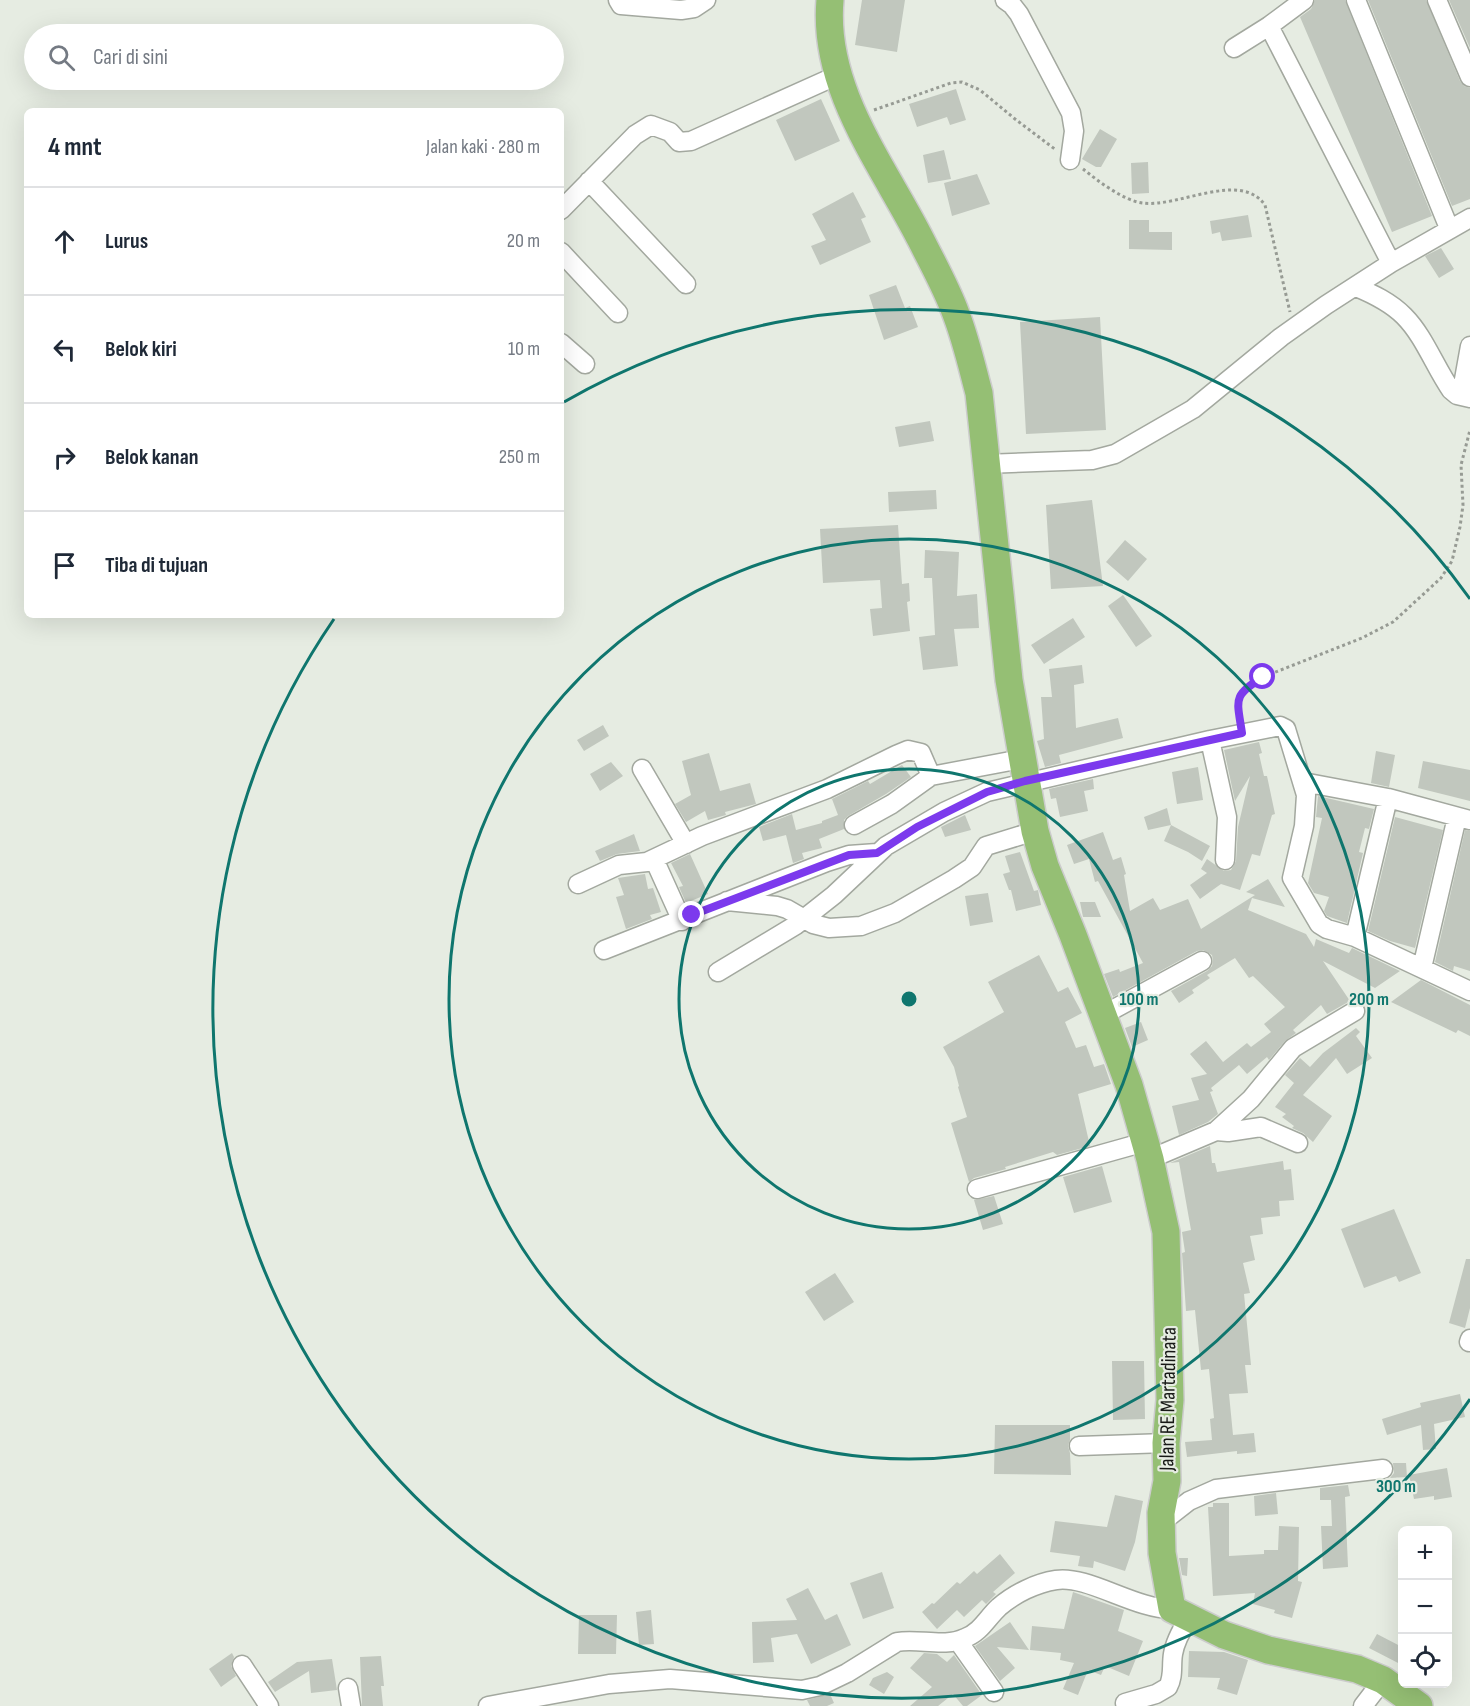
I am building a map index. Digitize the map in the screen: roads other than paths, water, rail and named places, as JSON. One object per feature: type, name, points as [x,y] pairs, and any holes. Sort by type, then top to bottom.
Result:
[{"type":"highway","name":"Jalan RE Martadinata","points":[[831,0],[829,14],[838,75],[854,117],[920,239],[956,313],[967,348],[979,393],[1009,680],[1035,831],[1045,866],[1129,1085],[1161,1207],[1168,1254],[1170,1400],[1166,1443],[1167,1481],[1161,1517],[1162,1553],[1180,1613]]},
{"type":"highway","points":[[1180,1613],[1224,1635],[1268,1650],[1357,1669],[1383,1680],[1419,1706]]},
{"type":"street","points":[[618,0],[621,5],[681,10],[697,3]]},
{"type":"street","points":[[1005,0],[1019,14],[1071,113],[1074,131],[1070,160]]},
{"type":"street","points":[[1234,48],[1304,0]]},
{"type":"street","points":[[1356,0],[1449,228]]},
{"type":"street","points":[[1437,0],[1470,77]]},
{"type":"street","points":[[1269,26],[1391,262]]},
{"type":"street","points":[[564,207],[635,135],[651,125],[670,132],[679,142],[691,141],[838,75]]},
{"type":"street","points":[[589,182],[686,284]]},
{"type":"street","points":[[985,464],[1092,460],[1115,454],[1193,409],[1326,305],[1391,262],[1470,218]]},
{"type":"street","points":[[564,255],[618,313]]},
{"type":"street","points":[[1356,287],[1375,295],[1403,316],[1413,327],[1450,390],[1465,397],[1470,346]]},
{"type":"street","points":[[564,346],[585,364]]},
{"type":"street","points":[[854,825],[892,804],[931,777],[1023,770],[1210,740],[1280,726],[1286,729],[1304,782],[1306,795],[1305,817],[1292,878],[1319,924],[1355,937],[1470,991]]},
{"type":"street","points":[[1210,740],[1227,817],[1225,860]]},
{"type":"street","points":[[578,884],[619,865],[654,859],[756,815],[827,789],[908,750],[921,753],[931,777]]},
{"type":"street","points":[[642,769],[686,844]]},
{"type":"street","points":[[718,972],[804,919],[834,895],[877,853],[944,812],[987,792],[1023,770]]},
{"type":"street","points":[[1304,782],[1388,798],[1464,819],[1422,968]]},
{"type":"street","points":[[1355,937],[1388,798]]},
{"type":"street","points":[[727,901],[777,906],[813,924],[829,928],[861,926],[895,913],[964,873],[972,867],[986,846],[1035,831]]},
{"type":"street","points":[[604,950],[849,855],[877,853]]},
{"type":"street","points":[[654,859],[682,921]]},
{"type":"street","points":[[1103,1016],[1202,961]]},
{"type":"street","points":[[1216,1131],[1251,1099],[1293,1048],[1355,1011]]},
{"type":"street","points":[[977,1189],[1147,1150],[1216,1131],[1261,1127],[1298,1143]]},
{"type":"street","points":[[1079,1446],[1166,1443]]},
{"type":"street","points":[[1161,1517],[1216,1489],[1383,1469]]},
{"type":"street","points":[[488,1706],[609,1684],[670,1679],[802,1690],[820,1686],[838,1677],[897,1642],[958,1641],[979,1631],[998,1608],[1019,1593],[1056,1580],[1072,1580],[1152,1607],[1180,1613],[1180,1633],[1173,1651],[1173,1675],[1168,1687],[1156,1694],[1125,1704]]},
{"type":"street","points":[[958,1641],[994,1692]]},
{"type":"street","points":[[242,1665],[269,1706]]},
{"type":"street","points":[[1363,1706],[1383,1680]]},
{"type":"street","points":[[348,1688],[351,1706]]}]
